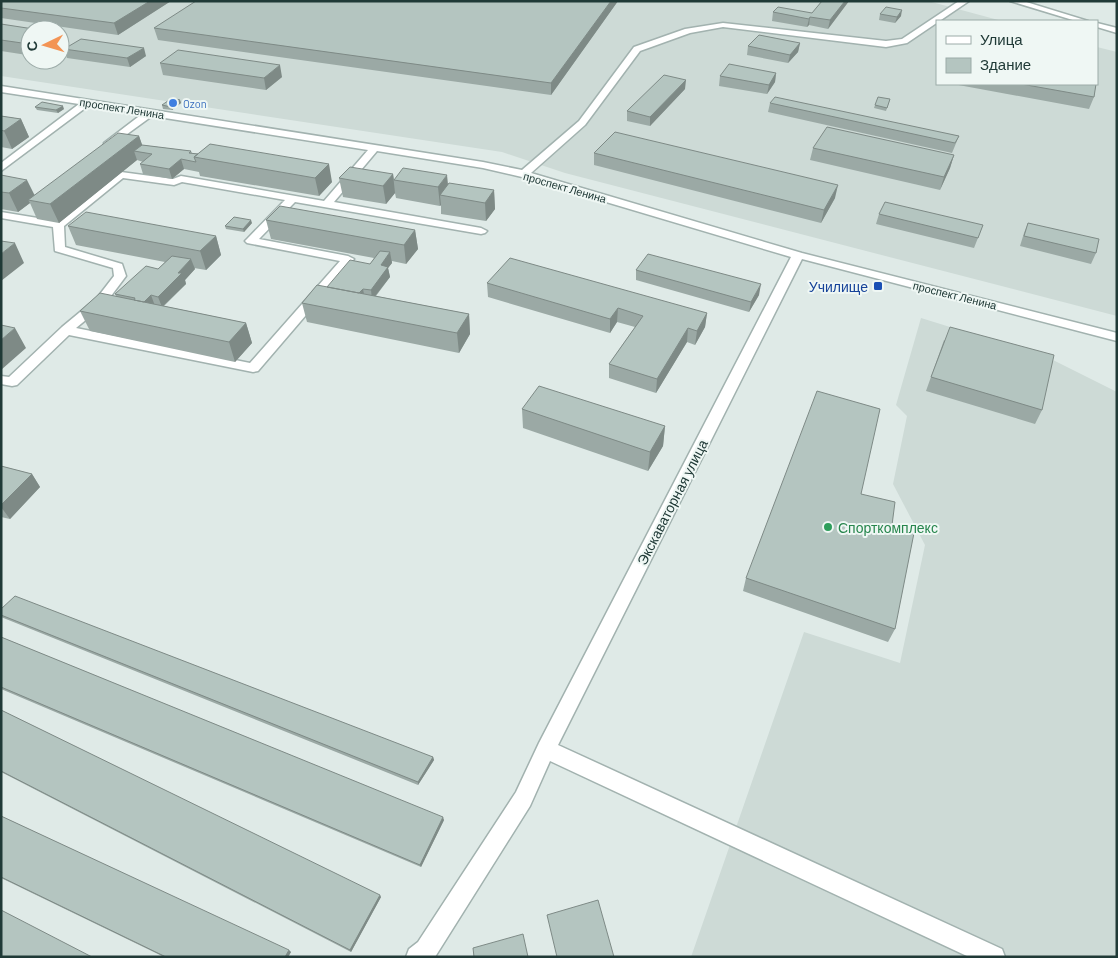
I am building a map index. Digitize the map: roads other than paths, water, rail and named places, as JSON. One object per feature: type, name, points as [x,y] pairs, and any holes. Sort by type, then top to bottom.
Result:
[{"type":"street","points":[[524,174],[582,123],[638,49],[688,31],[723,25],[886,44],[904,41],[965,1]]},
{"type":"street","points":[[1014,1],[1080,20]]},
{"type":"street","points":[[1098,25],[1117,31]]},
{"type":"street","name":"проспект Ленина","points":[[1,89],[483,165],[524,174],[798,255],[1117,337]]},
{"type":"street","points":[[1,168],[87,102]]},
{"type":"street","points":[[100,152],[151,112]]},
{"type":"street","points":[[327,204],[375,148]]},
{"type":"street","points":[[58,226],[121,175],[174,182],[181,179],[481,231]]},
{"type":"street","points":[[66,330],[253,368],[348,259],[251,241],[293,198]]},
{"type":"street","points":[[1,215],[20,215],[58,226]]},
{"type":"street","points":[[1,380],[12,382],[66,330],[101,301],[120,276],[118,266],[59,249],[58,226]]},
{"type":"street","name":"Экскаваторная улица","points":[[417,957],[426,950],[523,799],[546,749],[798,255]]},
{"type":"street","points":[[546,749],[994,957]]},
{"type":"place","name":"Ozon","points":[[173,103]]},
{"type":"place","name":"Училище","points":[[878,286]]},
{"type":"place","name":"Спорткомплекс","points":[[828,527]]}]
